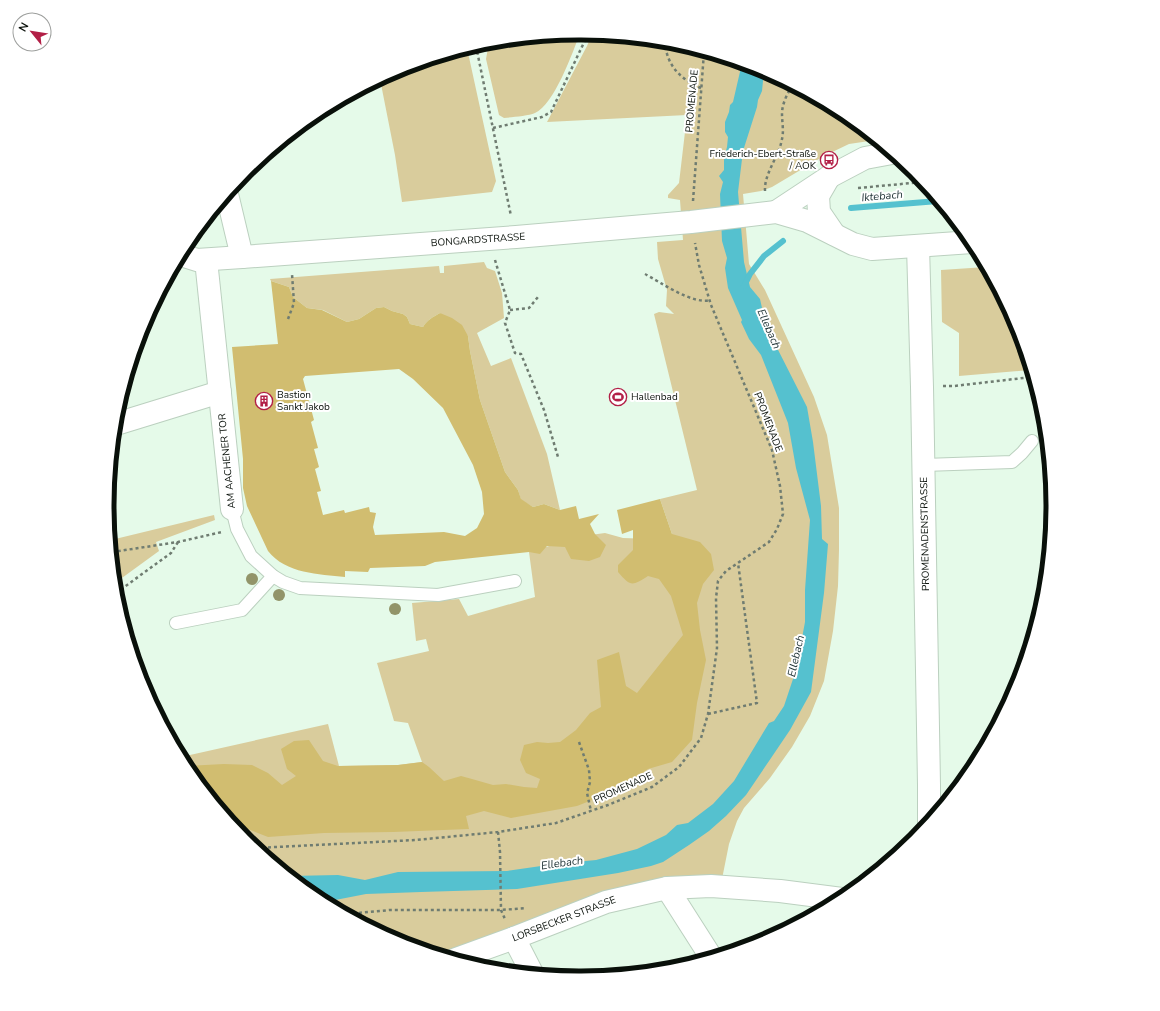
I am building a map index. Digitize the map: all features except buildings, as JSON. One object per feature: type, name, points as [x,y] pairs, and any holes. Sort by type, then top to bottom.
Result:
[{"type":"street","points":[[764,213],[865,158],[885,154]]},
{"type":"street","points":[[829,177],[818,196],[819,212],[835,235]]},
{"type":"street","points":[[229,201],[242,257]]},
{"type":"street","points":[[764,213],[807,221],[853,244],[872,249],[964,243]]},
{"type":"street","name":"BONGARDSTRASSE","points":[[187,257],[197,260],[206,260],[516,237],[692,222],[764,213]]},
{"type":"street","name":"PROMENADENSTRASSE","points":[[918,246],[924,465],[929,813]]},
{"type":"street","name":"AM AACHENER TOR","points":[[206,260],[235,519]]},
{"type":"street","points":[[122,422],[220,392]]},
{"type":"street","name":"LORSBECKER STRASSE","points":[[464,956],[606,902],[667,888],[711,886],[780,891],[831,898]]},
{"type":"street","points":[[667,888],[708,953]]},
{"type":"street","points":[[514,938],[529,968]]},
{"type":"lane","points":[[924,465],[1012,462],[1032,441]]},
{"type":"lane","points":[[235,519],[251,556],[273,576],[283,582],[300,588],[438,595],[515,581]]},
{"type":"lane","points":[[176,623],[242,610],[273,576]]},
{"type":"path","points":[[493,128],[542,117],[551,112],[585,40]]},
{"type":"path","points":[[666,48],[668,59],[673,67],[685,80],[701,88]]},
{"type":"path","points":[[477,52],[516,237]]},
{"type":"path","name":"PROMENADE","points":[[265,848],[416,840],[498,832],[556,822],[608,806],[652,787],[679,767],[701,738],[708,714],[718,648],[716,598],[718,581],[726,571],[769,542],[777,529],[783,514],[780,486],[772,450],[710,300],[699,265],[692,222],[704,57]]},
{"type":"path","points":[[764,213],[765,187],[769,173],[780,149],[783,137],[782,113],[784,102],[790,90]]},
{"type":"path","points":[[857,188],[915,183]]},
{"type":"path","points":[[486,239],[498,268],[510,310],[505,323],[516,353],[521,354],[544,410],[558,457]]},
{"type":"path","points":[[288,319],[294,303],[290,254]]},
{"type":"path","points":[[645,274],[694,300],[705,302],[710,300]]},
{"type":"path","points":[[510,310],[529,308],[538,298]]},
{"type":"path","points":[[954,386],[1028,377]]},
{"type":"path","points":[[117,552],[178,542],[235,519]]},
{"type":"path","points":[[122,589],[171,553],[178,542]]},
{"type":"path","points":[[708,714],[757,703],[738,563]]},
{"type":"path","points":[[579,742],[589,770],[590,782],[587,793],[591,811]]},
{"type":"path","points":[[498,832],[500,852],[501,910],[514,938]]},
{"type":"path","points":[[355,913],[390,910],[501,910],[533,908]]},
{"type":"shaded area","points":[[577,40],[562,77],[549,100],[535,113],[524,116],[504,118],[499,115],[486,59],[489,49],[519,44]]},
{"type":"shaded area","points":[[589,40],[641,44],[671,49],[730,65],[758,75],[813,102],[839,118],[869,141],[849,144],[824,156],[772,187],[761,191],[743,194],[749,264],[765,290],[814,397],[827,435],[839,508],[838,586],[833,631],[824,681],[810,716],[792,747],[770,778],[744,808],[737,821],[729,844],[722,879],[448,951],[402,936],[374,923],[321,893],[297,875],[251,835],[211,789],[188,755],[328,724],[339,766],[398,765],[422,762],[408,723],[394,721],[377,663],[429,651],[426,639],[416,641],[412,603],[459,599],[468,616],[535,597],[529,552],[583,536],[605,533],[623,538],[652,539],[672,534],[660,499],[697,490],[654,314],[659,312],[674,314],[666,306],[667,290],[658,259],[657,242],[683,240],[680,200],[668,198],[668,195],[679,183],[687,115],[547,122]]},
{"type":"shaded area","points":[[468,54],[496,181],[492,192],[402,202],[395,155],[381,85],[430,65]]},
{"type":"shaded area","points":[[484,262],[487,268],[495,271],[502,293],[504,318],[477,333],[491,366],[511,358],[547,454],[560,510],[544,504],[533,507],[521,500],[518,490],[505,472],[480,400],[468,336],[440,313],[428,321],[423,327],[410,324],[407,317],[403,314],[384,307],[376,308],[359,319],[347,322],[323,310],[307,308],[293,297],[289,287],[271,281],[270,279],[439,266],[440,273],[444,273],[444,266]]},
{"type":"shaded area","points":[[980,267],[1010,327],[1025,370],[959,376],[959,333],[942,322],[941,270]]},
{"type":"shaded area","points":[[271,281],[289,287],[293,297],[307,308],[322,310],[347,322],[359,319],[376,308],[384,307],[403,314],[407,317],[410,324],[423,327],[428,321],[440,313],[452,318],[462,325],[468,336],[480,400],[505,472],[518,490],[521,499],[533,507],[544,504],[560,510],[576,506],[579,519],[599,514],[590,524],[595,534],[606,545],[600,557],[589,561],[571,559],[565,547],[547,546],[540,554],[529,552],[435,562],[425,566],[370,568],[368,572],[345,571],[345,577],[304,572],[293,569],[275,559],[268,551],[247,506],[243,488],[243,459],[232,347],[278,344]],"holes":[[[399,369],[413,379],[443,408],[473,465],[482,492],[484,514],[477,528],[465,536],[444,532],[375,535],[373,527],[376,513],[370,512],[369,507],[345,513],[344,510],[323,515],[317,492],[321,491],[315,469],[319,467],[314,449],[318,448],[311,422],[314,420],[303,379],[305,376]]]},
{"type":"shaded area","points":[[660,499],[672,534],[700,542],[711,554],[714,570],[703,584],[697,603],[700,630],[706,660],[697,703],[692,740],[672,762],[648,769],[615,791],[577,806],[511,818],[484,811],[466,816],[469,829],[324,833],[268,837],[245,828],[211,789],[194,766],[224,764],[252,765],[268,773],[282,785],[296,776],[287,769],[281,749],[294,741],[309,740],[323,761],[338,766],[398,765],[422,762],[444,781],[461,776],[493,785],[506,784],[537,788],[540,779],[526,773],[520,760],[524,745],[537,742],[560,742],[576,730],[590,713],[601,707],[597,660],[619,652],[626,686],[637,693],[683,635],[671,596],[659,579],[648,576],[638,582],[632,583],[626,580],[618,572],[618,565],[633,550],[633,530],[622,534],[617,510]]},
{"type":"shaded area","points":[[214,515],[215,520],[156,542],[159,551],[120,579],[115,539]]},
{"type":"water","points":[[741,69],[763,77],[762,91],[743,151],[738,192],[744,262],[750,287],[760,299],[762,308],[758,311],[807,407],[821,506],[822,539],[828,544],[824,593],[811,692],[790,730],[746,795],[709,831],[663,862],[618,873],[517,889],[366,894],[333,900],[298,876],[338,875],[365,880],[398,872],[507,871],[596,860],[637,849],[666,835],[677,825],[688,823],[713,804],[734,781],[769,723],[774,721],[784,706],[796,670],[805,622],[805,590],[810,520],[796,468],[788,423],[761,355],[749,339],[728,288],[725,268],[727,258],[722,241],[720,194],[723,182],[719,176],[724,170],[724,158],[727,147],[728,137],[725,132],[725,122],[730,105],[733,102]]},
{"type":"waterway","name":"Iktebach","points":[[851,208],[932,201]]},
{"type":"waterway","name":"Iktebach","points":[[744,286],[750,274],[764,256],[783,241]]},
{"type":"place","name":"Friederich-Ebert-Straße / AOK","points":[[829,160]]},
{"type":"place","name":"Hallenbad","points":[[618,397]]},
{"type":"place","name":"Bastion Sankt Jakob","points":[[264,401]]},
{"type":"water label","name":"Ellebach","points":[[769,329]]},
{"type":"water label","name":"Ellebach","points":[[796,656]]},
{"type":"water label","name":"Ellebach","points":[[562,863]]}]
